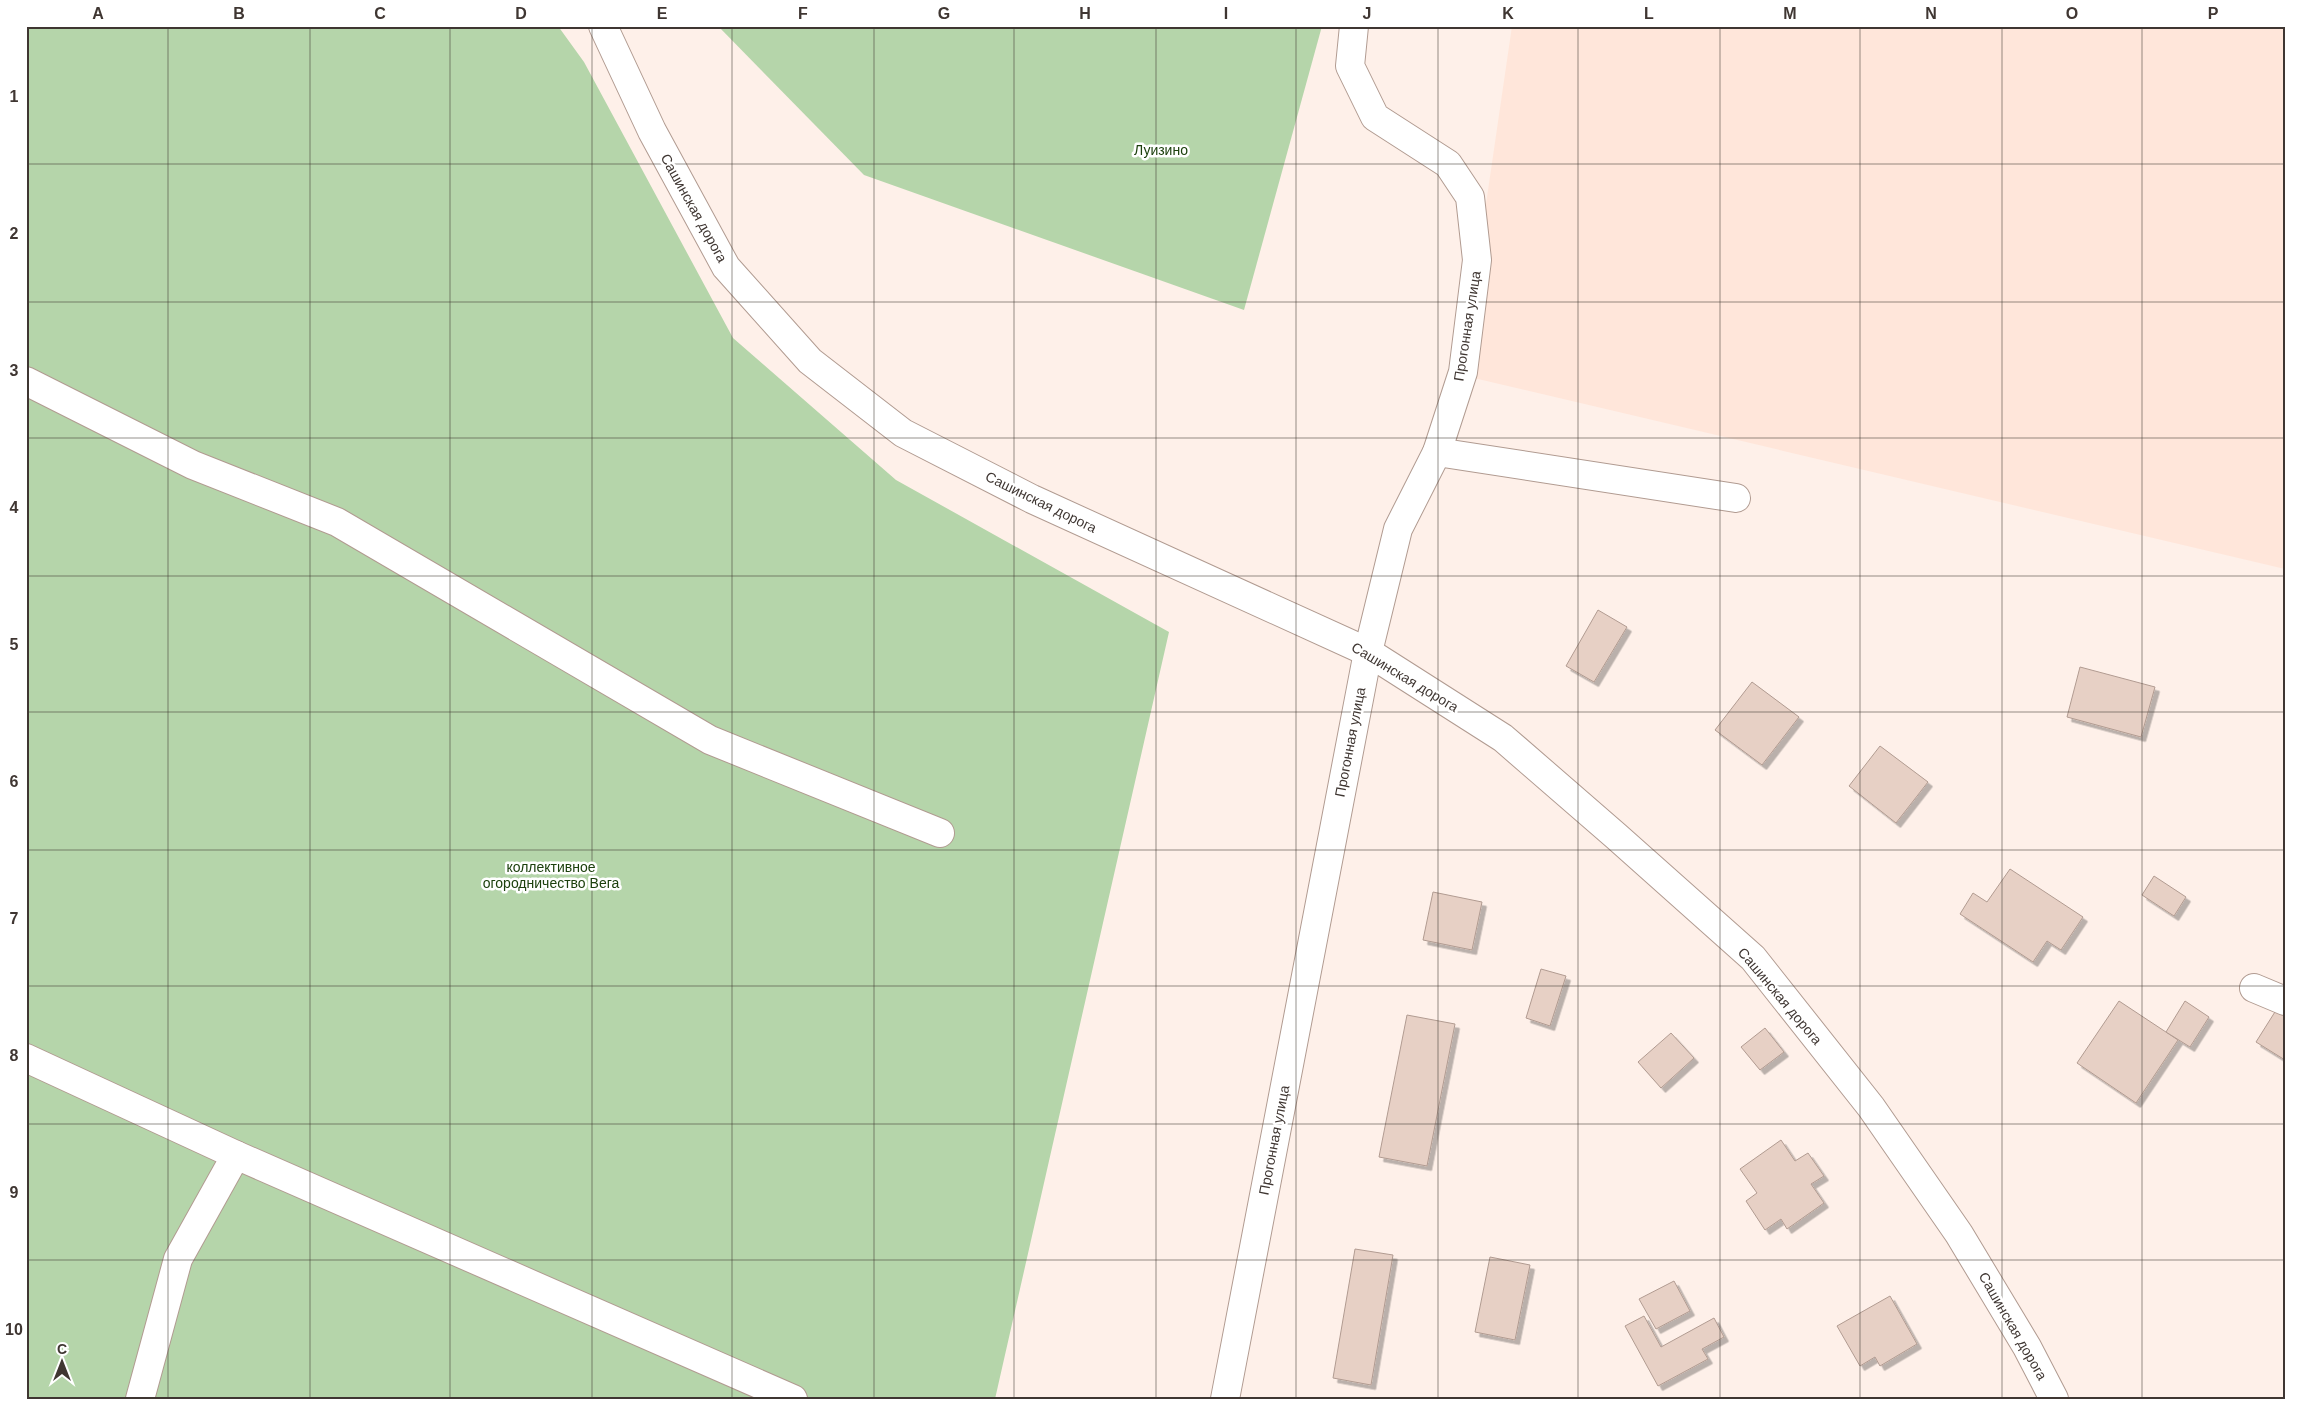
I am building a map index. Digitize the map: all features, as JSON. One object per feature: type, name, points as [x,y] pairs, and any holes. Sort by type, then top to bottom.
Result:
[{"type":"street","name":"Сашинская дорога","points":[[603,26],[652,131],[726,267],[810,362],[912,438],[1032,499],[1368,652],[1503,738],[1624,842],[1753,958],[1871,1107],[1959,1234],[2027,1347],[2054,1399]]},
{"type":"street","name":"Прогонная улица","points":[[1224,1399],[1368,652],[1398,529],[1437,452],[1463,372],[1477,260],[1470,197],[1448,164],[1375,117],[1350,66],[1354,26]]},
{"type":"street","points":[[26,381],[193,465],[336,522],[710,740],[940,833]]},
{"type":"street","points":[[1437,452],[1736,498]]},
{"type":"street","points":[[2254,988],[2285,1001]]},
{"type":"street","points":[[26,1058],[236,1155],[793,1399]]},
{"type":"street","points":[[140,1399],[178,1259],[236,1155]]},
{"type":"shaded area","points":[[1512,26],[2285,26],[2285,569],[1461,375]]},
{"type":"green space","name":"коллективное огородничество Вега","points":[[26,26],[558,26],[584,62],[733,338],[896,480],[1169,632],[995,1399],[26,1399]]},
{"type":"green space","name":"Луизино","points":[[718,26],[1322,26],[1244,310],[864,175]]},
{"type":"building","points":[[1598,610],[1627,627],[1594,682],[1566,666]]},
{"type":"building","points":[[2080,667],[2155,687],[2141,737],[2067,717]]},
{"type":"building","points":[[1752,682],[1799,717],[1762,765],[1715,730]]},
{"type":"building","points":[[1880,746],[1928,782],[1896,823],[1849,786]]},
{"type":"building","points":[[2010,869],[2083,917],[2061,950],[2047,941],[2033,962],[1960,914],[1973,893],[1987,902]]},
{"type":"building","points":[[2154,876],[2186,897],[2174,916],[2142,895]]},
{"type":"building","points":[[1433,892],[1482,902],[1472,950],[1423,940]]},
{"type":"building","points":[[1541,969],[1566,976],[1550,1026],[1526,1018]]},
{"type":"building","points":[[2285,996],[2285,1060],[2256,1042]]},
{"type":"building","points":[[2119,1001],[2178,1040],[2136,1103],[2077,1063]]},
{"type":"building","points":[[2185,1001],[2209,1017],[2190,1047],[2166,1032]]},
{"type":"building","points":[[1407,1015],[1455,1024],[1427,1166],[1379,1157]]},
{"type":"building","points":[[1765,1028],[1784,1052],[1760,1070],[1741,1047]]},
{"type":"building","points":[[1671,1033],[1694,1058],[1661,1088],[1638,1062]]},
{"type":"building","points":[[1781,1140],[1795,1161],[1808,1153],[1824,1176],[1811,1184],[1824,1203],[1787,1229],[1781,1219],[1765,1230],[1746,1201],[1757,1193],[1740,1169]]},
{"type":"building","points":[[1355,1249],[1393,1255],[1371,1385],[1333,1378]]},
{"type":"building","points":[[1490,1257],[1530,1265],[1515,1340],[1475,1332]]},
{"type":"building","points":[[1674,1281],[1690,1311],[1656,1329],[1639,1299]]},
{"type":"building","points":[[1890,1296],[1917,1344],[1880,1366],[1875,1357],[1860,1366],[1837,1326]]},
{"type":"building","points":[[1644,1316],[1661,1347],[1714,1318],[1724,1337],[1702,1349],[1708,1359],[1658,1386],[1625,1326]]}]
